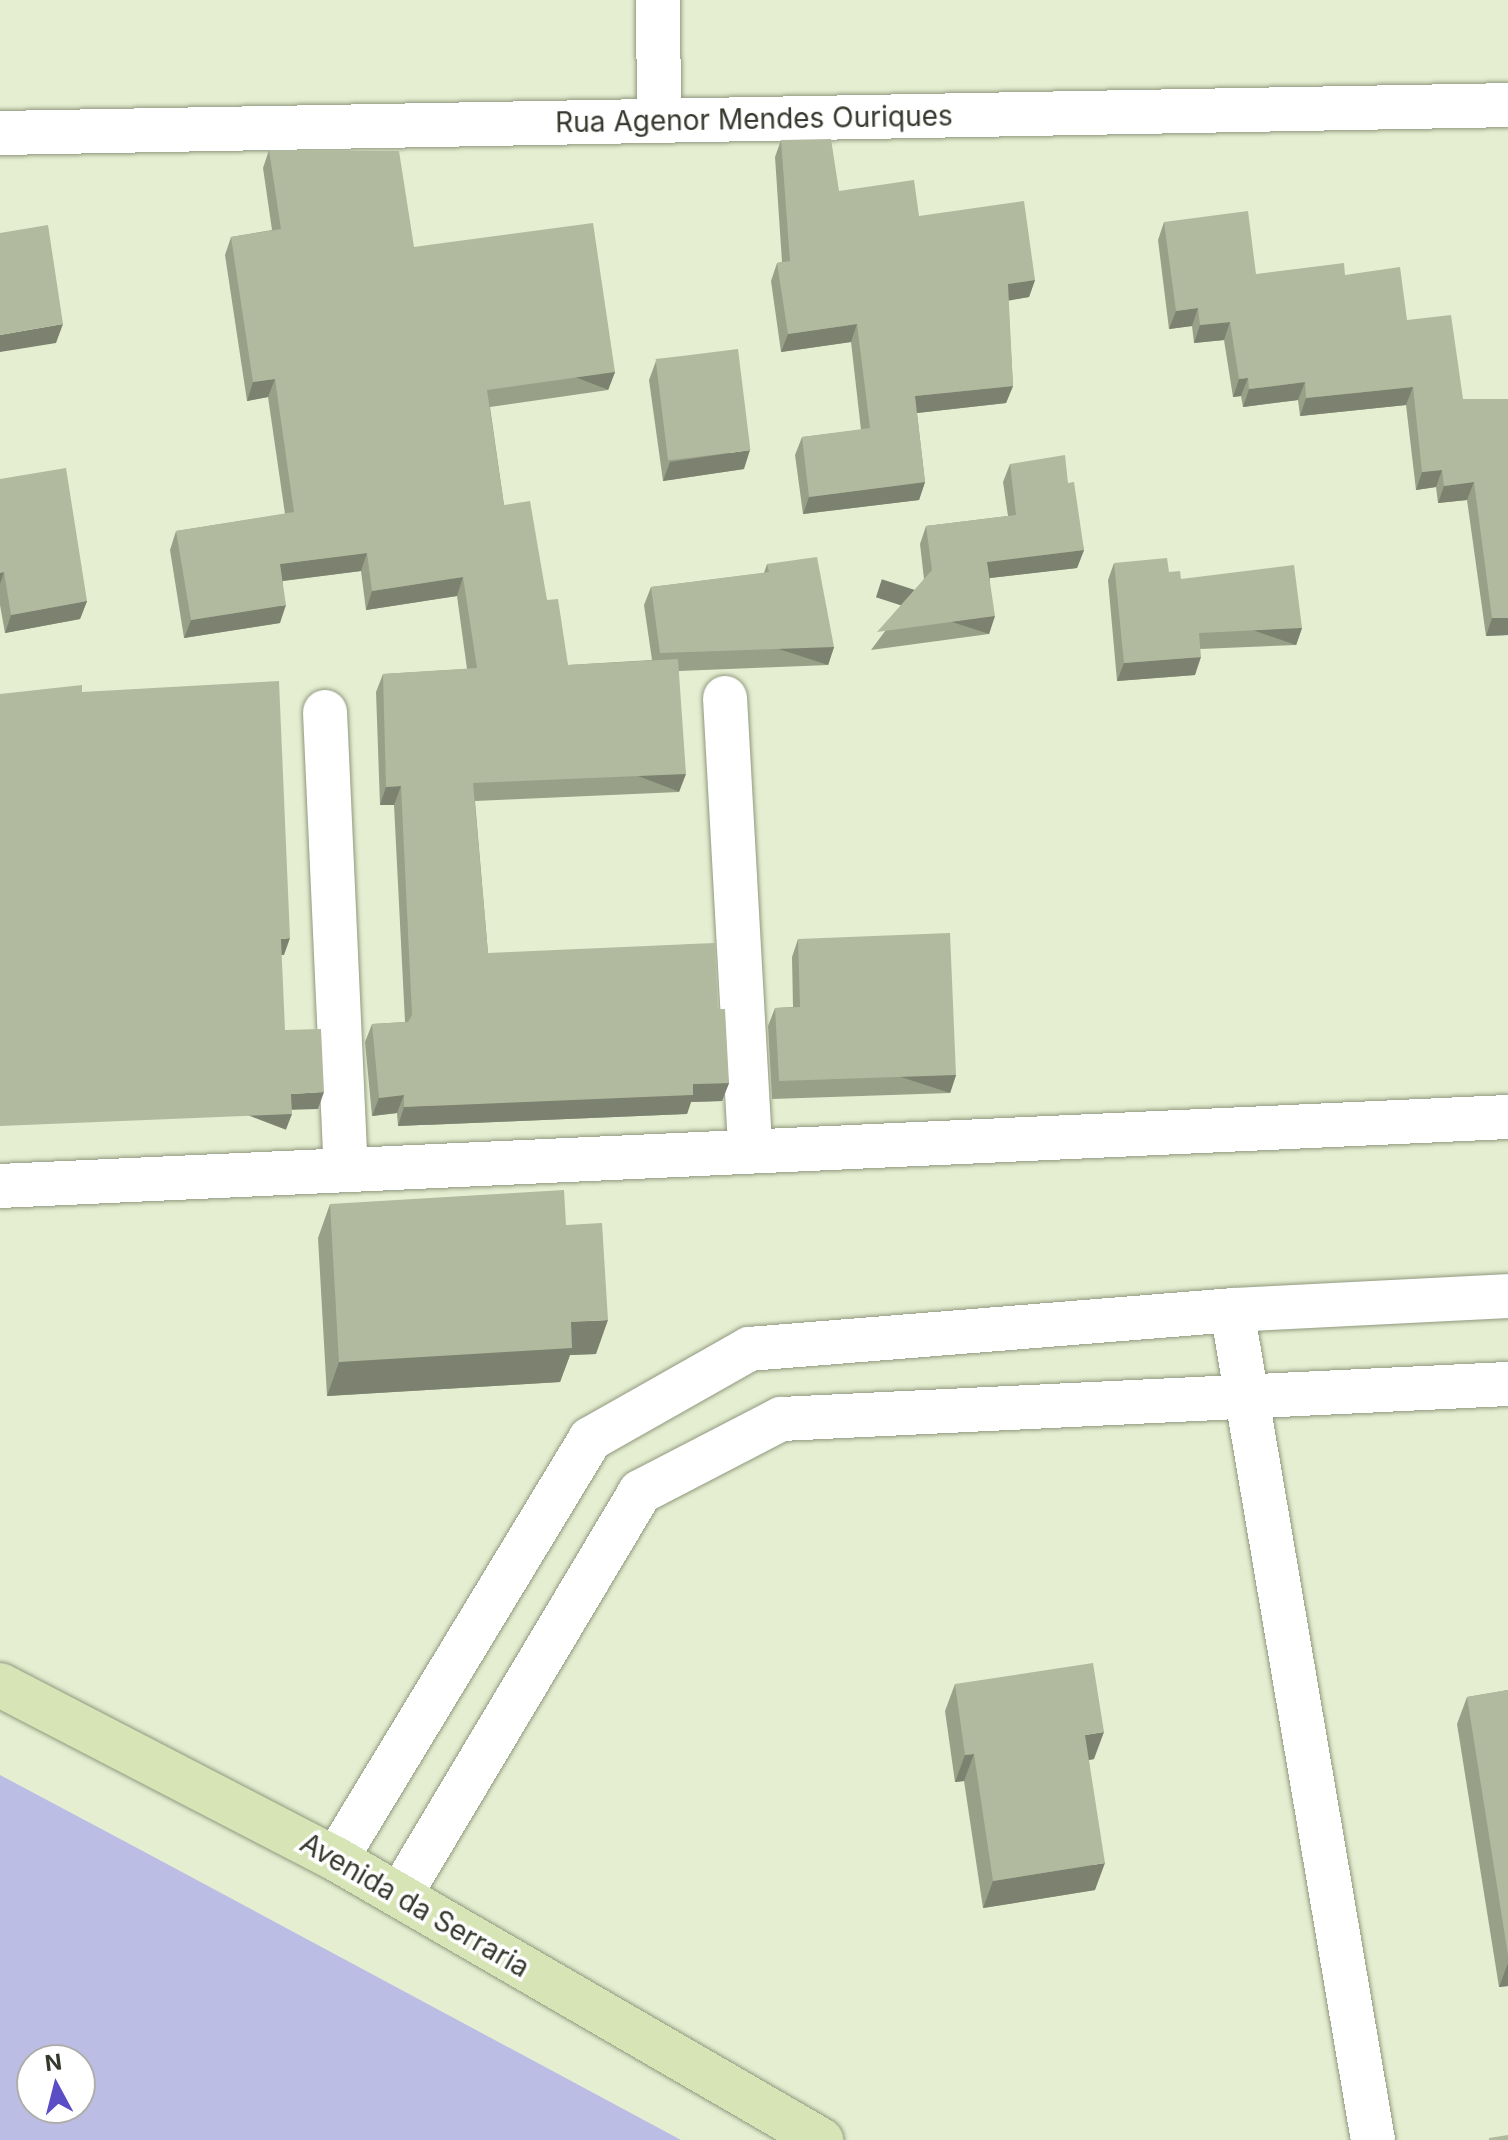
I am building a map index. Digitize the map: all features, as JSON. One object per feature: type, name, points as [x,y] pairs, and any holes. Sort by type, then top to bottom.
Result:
[{"type":"main road","name":"Avenida da Serraria","points":[[0,1685],[336,1859],[821,2140]]},
{"type":"street","points":[[658,0],[659,121]]},
{"type":"street","name":"Rua Agenor Mendes Ouriques","points":[[0,133],[1508,105]]},
{"type":"street","points":[[725,698],[750,1151]]},
{"type":"street","points":[[325,712],[346,1169]]},
{"type":"street","points":[[0,1186],[1508,1117]]},
{"type":"street","points":[[336,1859],[590,1439],[749,1349],[1232,1310],[1508,1296]]},
{"type":"street","points":[[1232,1310],[1373,2140]]},
{"type":"street","points":[[400,1895],[640,1492],[781,1419],[1508,1384]]},
{"type":"shaded area","points":[[0,1775],[681,2140],[0,2140]]},
{"type":"building","points":[[831,139],[839,191],[914,180],[919,216],[1024,201],[1035,280],[1008,284],[1013,386],[915,396],[925,482],[809,497],[802,437],[870,428],[857,324],[788,334],[777,263],[790,261],[781,140]]},
{"type":"building","points":[[269,150],[399,151],[414,247],[593,223],[615,372],[487,390],[504,505],[530,501],[547,600],[558,599],[568,665],[678,659],[686,774],[473,783],[488,953],[715,943],[718,1009],[725,1009],[729,1083],[693,1084],[693,1095],[404,1107],[404,1095],[379,1098],[372,1024],[408,1022],[412,1015],[401,786],[386,787],[383,674],[477,668],[463,577],[372,591],[367,553],[280,564],[286,605],[191,620],[176,531],[294,512],[275,379],[253,382],[231,237],[281,229]]},
{"type":"building","points":[[1248,211],[1256,274],[1344,263],[1345,275],[1400,267],[1407,320],[1451,315],[1463,399],[1508,399],[1508,618],[1492,618],[1474,482],[1444,486],[1442,470],[1422,472],[1413,387],[1306,398],[1305,382],[1249,389],[1248,378],[1239,379],[1230,322],[1200,325],[1198,308],[1176,311],[1164,222]]},
{"type":"building","points":[[48,225],[63,324],[0,335],[0,233]]},
{"type":"building","points":[[738,349],[750,450],[668,460],[656,359]]},
{"type":"building","points":[[1065,455],[1068,483],[1074,482],[1084,550],[987,562],[995,616],[877,632],[932,570],[926,526],[1016,515],[1010,464]]},
{"type":"building","points":[[66,468],[87,601],[11,615],[4,572],[0,573],[0,479]]},
{"type":"building","points":[[817,557],[834,647],[660,653],[651,587],[769,572],[767,564]]},
{"type":"building","points":[[1167,558],[1169,572],[1180,571],[1181,579],[1294,565],[1302,628],[1199,633],[1201,657],[1124,663],[1114,563]]},
{"type":"building","points":[[279,681],[290,938],[281,939],[285,1030],[321,1029],[324,1092],[291,1094],[292,1114],[0,1126],[0,694],[82,685],[82,692]]},
{"type":"building","points":[[950,933],[956,1075],[779,1081],[775,1008],[800,1007],[798,939]]},
{"type":"building","points":[[564,1190],[566,1225],[602,1223],[608,1320],[571,1322],[572,1348],[339,1362],[330,1204]]},
{"type":"building","points":[[1093,1663],[1104,1732],[1085,1735],[1105,1863],[993,1881],[974,1754],[965,1755],[955,1684]]},
{"type":"building","points":[[1508,1690],[1508,1955],[1467,1697]]},
{"type":"building","points":[[1508,2135],[1508,2140],[1489,2140],[1489,2138]]}]
